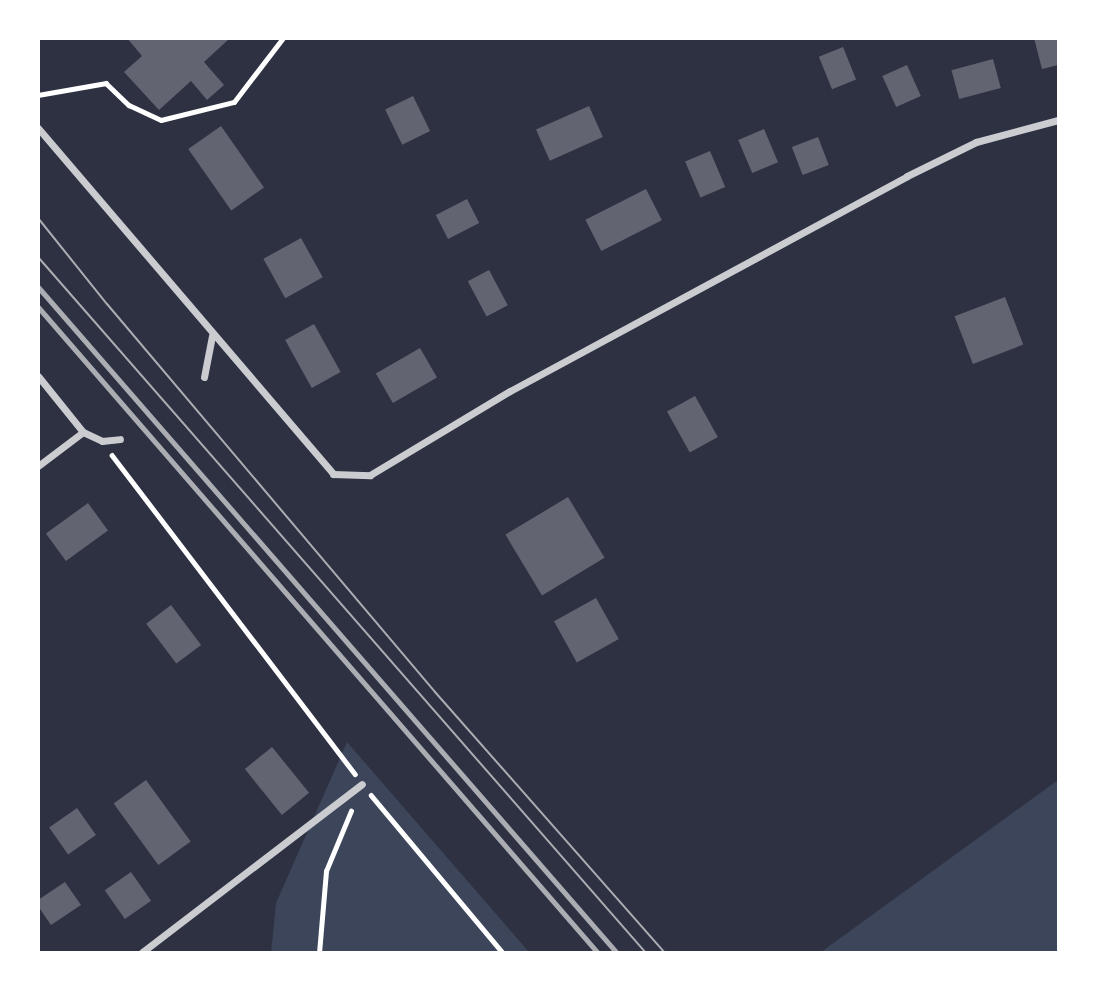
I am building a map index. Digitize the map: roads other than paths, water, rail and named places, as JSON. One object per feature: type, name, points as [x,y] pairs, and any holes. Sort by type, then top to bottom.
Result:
[{"type":"street","points":[[38,128],[212,336],[333,474],[370,475],[510,391],[906,176],[976,142],[1059,120]]},
{"type":"street","points":[[204,377],[212,336]]},
{"type":"street","points":[[38,376],[83,432],[102,441],[120,439]]},
{"type":"street","points":[[38,466],[83,432]]},
{"type":"street","points":[[141,953],[362,784]]},
{"type":"tram line","points":[[38,218],[107,304],[435,692],[665,953]]},
{"type":"tram line","points":[[38,257],[646,953]]},
{"type":"railway","points":[[38,287],[617,953]]},
{"type":"railway","points":[[38,307],[598,953]]}]
